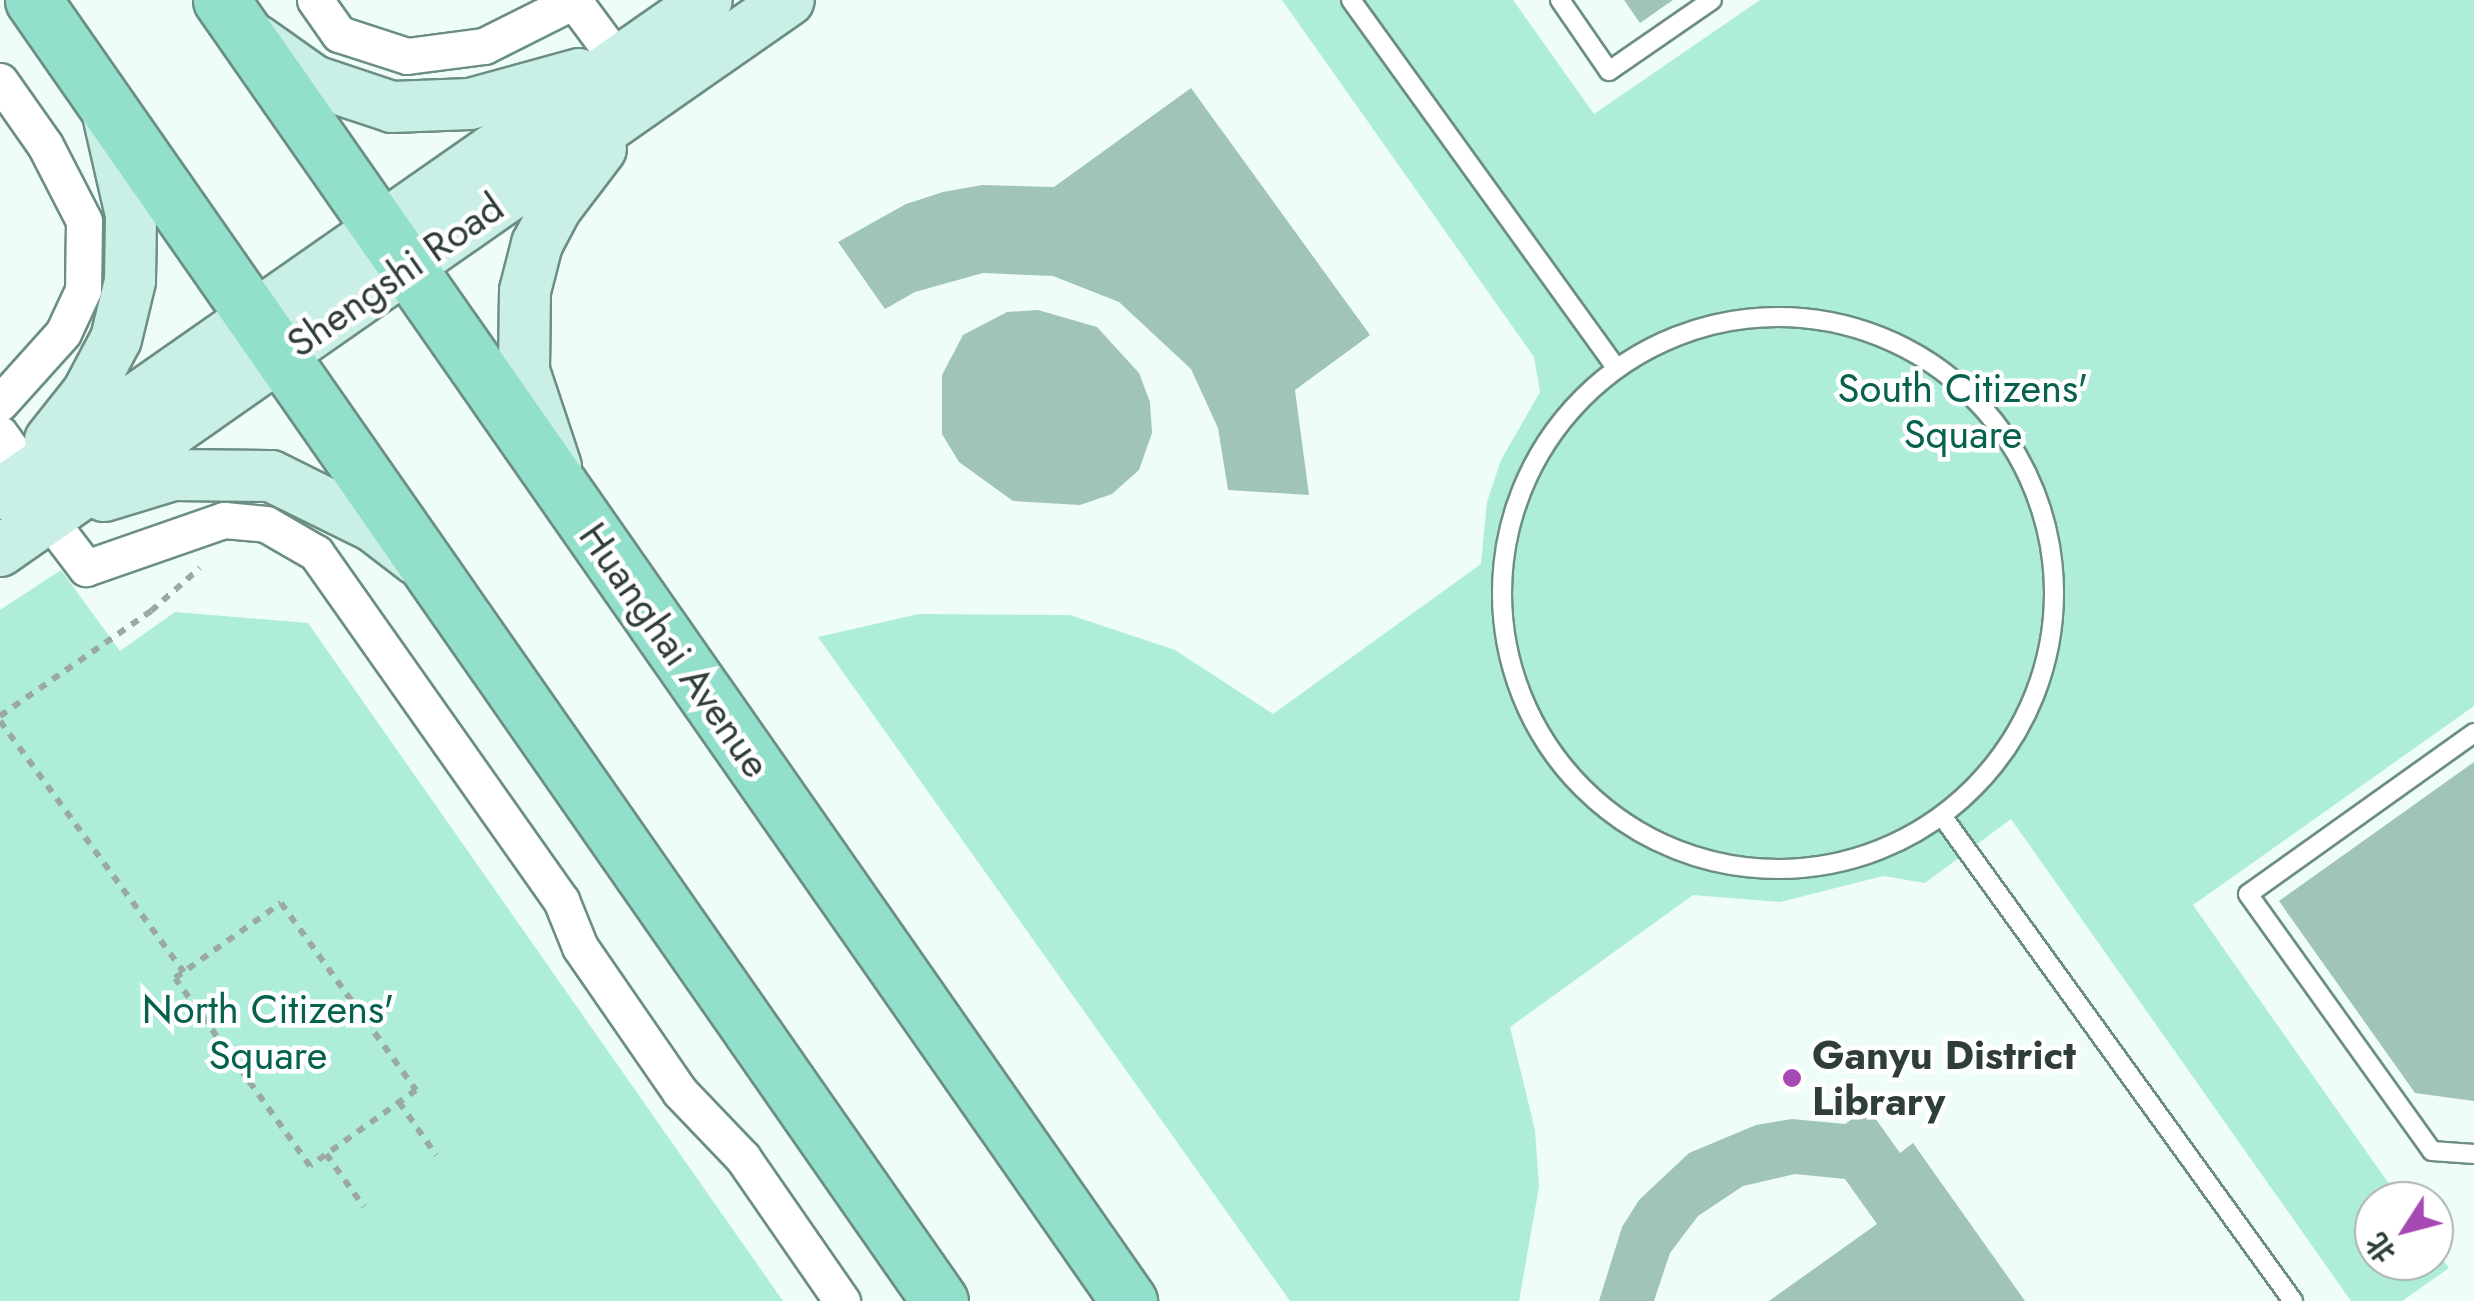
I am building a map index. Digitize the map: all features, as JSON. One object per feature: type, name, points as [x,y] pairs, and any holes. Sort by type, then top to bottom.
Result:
[{"type":"main road","points":[[33,0],[940,1301]]},
{"type":"main road","name":"Shengshi Road","points":[[0,551],[18,480],[267,336],[623,78],[708,0]]},
{"type":"main road","name":"Shengshi Road","points":[[623,78],[789,0]]},
{"type":"main road","points":[[230,12],[314,81],[392,107],[470,104],[623,78]]},
{"type":"main road","name":"Huanghai Avenue","points":[[230,12],[1129,1301]]},
{"type":"main road","points":[[564,491],[524,370],[524,291],[537,244],[623,78]]},
{"type":"main road","points":[[18,480],[88,392],[116,339],[130,281],[131,215],[106,105]]},
{"type":"main road","points":[[18,480],[271,476],[374,527],[432,572]]},
{"type":"street","points":[[315,0],[339,34],[407,56],[484,46],[568,4],[580,8],[623,78]]},
{"type":"street","points":[[0,81],[45,145],[84,221],[83,290],[63,333],[0,403]]},
{"type":"street","points":[[18,480],[86,568],[224,520],[266,524],[316,553],[562,900],[580,948],[680,1092],[744,1158],[842,1301]]},
{"type":"lane","points":[[1351,0],[1616,367]]},
{"type":"lane","points":[[1560,0],[1608,71],[1712,0]]},
{"type":"lane","points":[[1786,316],[1827,321],[1879,336],[1939,369],[1997,426],[2020,460],[2048,537],[2053,619],[2042,672],[2016,735],[1992,768],[1942,816],[1897,844],[1818,867],[1778,870],[1702,860],[1632,828],[1590,792],[1526,706],[1500,604],[1508,530],[1526,476],[1554,427],[1616,367],[1708,324],[1786,316]]},
{"type":"lane","points":[[2474,733],[2248,894],[2432,1151],[2474,1154]]},
{"type":"lane","points":[[1942,816],[2294,1301]]},
{"type":"path","points":[[184,972],[0,718],[151,611],[251,523]]},
{"type":"path","points":[[281,902],[416,1090],[398,1102],[310,1166],[175,978],[281,902]]},
{"type":"path","points":[[398,1102],[436,1155]]},
{"type":"path","points":[[326,1154],[364,1207]]},
{"type":"green space","name":"South Citizens' Square","points":[[1282,0],[1513,0],[1594,114],[1760,0],[2474,0],[2474,706],[2193,905],[2387,1181],[2354,1181],[2354,1281],[2430,1281],[2402,1301],[2351,1301],[2011,819],[1925,883],[1883,876],[1780,902],[1693,895],[1510,1027],[1535,1130],[1539,1187],[1519,1301],[1290,1301],[818,637],[919,614],[1070,615],[1175,650],[1273,714],[1481,564],[1487,502],[1501,460],[1540,392],[1534,357]]},
{"type":"green space","name":"North Citizens' Square","points":[[61,570],[120,651],[175,612],[308,623],[783,1301],[0,1301],[0,610]]},
{"type":"building","points":[[1624,0],[1673,0],[1640,23]]},
{"type":"building","points":[[1191,88],[1370,335],[1295,390],[1309,495],[1228,490],[1218,428],[1191,369],[1119,302],[1053,276],[983,273],[915,292],[885,309],[838,242],[906,204],[943,192],[982,185],[1054,187]]},
{"type":"building","points":[[1038,310],[1097,327],[1139,373],[1150,402],[1152,433],[1139,470],[1112,494],[1080,505],[1013,501],[959,462],[942,434],[942,375],[963,335],[1007,312]]},
{"type":"building","points":[[2474,762],[2474,1101],[2415,1093],[2279,901]]},
{"type":"building","points":[[1868,1108],[1900,1153],[1913,1143],[2025,1301],[1769,1301],[1877,1224],[1845,1179],[1795,1174],[1743,1186],[1698,1216],[1670,1253],[1654,1301],[1599,1301],[1622,1227],[1639,1200],[1689,1153],[1756,1125],[1792,1119],[1845,1124]]},
{"type":"place","name":"Ganyu District Library","points":[[1792,1078]]}]
